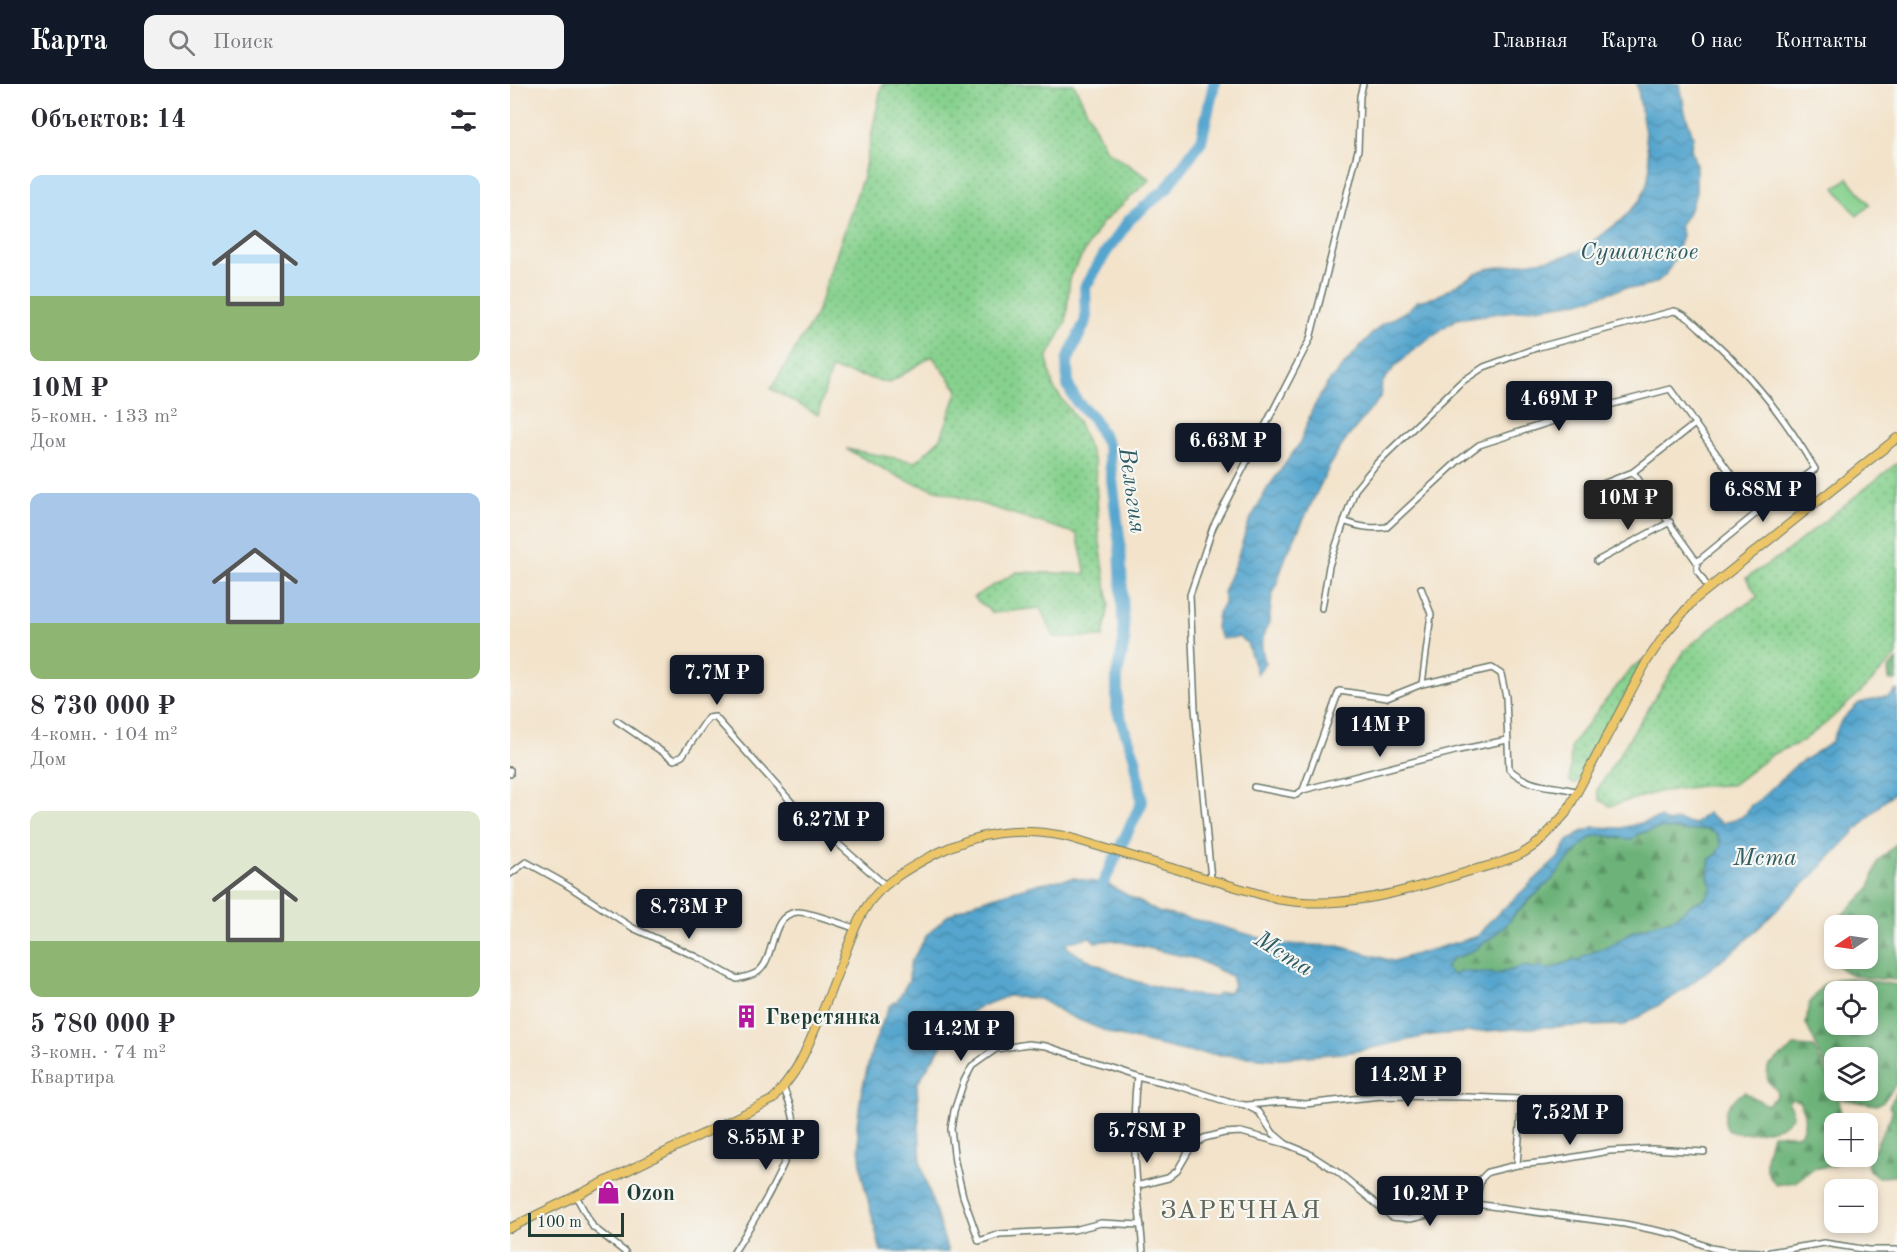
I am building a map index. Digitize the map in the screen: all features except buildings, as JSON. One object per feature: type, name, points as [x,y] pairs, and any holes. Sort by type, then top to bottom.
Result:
[{"type":"main road","points":[[510,1228],[774,1099],[798,1067],[855,928],[872,899],[885,885],[949,847],[988,834],[1046,833],[1075,839],[1276,899],[1298,903],[1327,903],[1372,898],[1414,889],[1524,853],[1566,813],[1647,661],[1678,617],[1708,588],[1897,438]]},
{"type":"street","points":[[1211,879],[1195,709],[1190,595],[1213,527],[1310,339],[1358,150],[1360,96],[1364,84]]},
{"type":"street","points":[[1322,608],[1329,566],[1346,522],[1355,490],[1377,463],[1460,383],[1484,367],[1539,347],[1674,310],[1688,318],[1730,355],[1793,432],[1815,469],[1697,562]]},
{"type":"street","points":[[1346,522],[1363,528],[1387,527],[1477,446],[1575,414],[1670,389],[1758,512]]},
{"type":"street","points":[[1600,485],[1633,472],[1695,424]]},
{"type":"street","points":[[1633,472],[1697,562],[1697,570],[1708,588]]},
{"type":"street","points":[[1597,561],[1670,522]]},
{"type":"street","points":[[1421,588],[1431,614],[1422,684]]},
{"type":"street","points":[[1303,790],[1340,691],[1387,698],[1422,684],[1492,668],[1501,674],[1506,697],[1509,769],[1528,783],[1580,788]]},
{"type":"street","points":[[617,721],[674,760],[682,756],[708,718],[715,717],[793,804],[885,885]]},
{"type":"street","points":[[1254,787],[1296,795],[1303,790],[1507,740]]},
{"type":"street","points":[[510,874],[526,862],[562,882],[633,928],[697,957],[737,979],[758,972],[763,965],[779,922],[788,914],[799,911],[855,928]]},
{"type":"street","points":[[1141,1225],[1101,1223],[1074,1230],[999,1234],[979,1241],[963,1196],[955,1162],[951,1129],[954,1111],[964,1081],[972,1066],[996,1049],[1028,1044],[1046,1046],[1137,1076],[1245,1105],[1282,1102],[1305,1104],[1381,1096],[1570,1101]]},
{"type":"street","points":[[1137,1076],[1134,1102],[1136,1186],[1143,1252]]},
{"type":"street","points":[[734,1252],[756,1217],[790,1148],[795,1125],[783,1086]]},
{"type":"street","points":[[1517,1165],[1522,1099]]},
{"type":"street","points":[[1245,1105],[1259,1112],[1273,1132],[1286,1144]]},
{"type":"street","points":[[1136,1186],[1168,1178],[1177,1171],[1190,1149],[1204,1138],[1241,1132],[1286,1144],[1308,1153],[1339,1173],[1392,1217],[1410,1219],[1475,1204],[1624,1224],[1678,1235],[1711,1248],[1761,1252]]},
{"type":"street","points":[[1475,1204],[1481,1179],[1488,1172],[1517,1165],[1547,1162],[1609,1150],[1652,1149],[1704,1152]]},
{"type":"street","points":[[576,1196],[593,1227],[625,1252]]},
{"type":"street","points":[[1770,1252],[1824,1243],[1869,1250],[1897,1250]]},
{"type":"green space","points":[[882,84],[1074,84],[1106,150],[1150,179],[1101,224],[1070,276],[1066,322],[1047,358],[1053,387],[1078,421],[1095,463],[1099,536],[1109,605],[1103,637],[1054,637],[1040,608],[993,613],[973,597],[1017,572],[1086,574],[1077,534],[905,480],[846,449],[916,462],[941,438],[958,390],[932,356],[889,383],[831,369],[818,415],[771,389],[816,315],[863,176]]},
{"type":"green space","points":[[1848,178],[1870,205],[1857,216],[1835,188]]},
{"type":"green space","points":[[1897,463],[1897,655],[1825,724],[1801,742],[1773,754],[1732,785],[1701,786],[1658,792],[1610,806],[1600,800],[1597,790],[1685,650],[1723,618],[1758,597],[1746,578],[1782,555]]},
{"type":"green space","points":[[1645,659],[1577,782],[1574,784],[1570,782],[1571,747],[1575,740],[1632,667]]},
{"type":"green space","points":[[1897,660],[1897,680],[1889,680],[1888,669]]},
{"type":"green space","points":[[1661,828],[1685,831],[1707,829],[1717,834],[1721,845],[1716,855],[1710,859],[1708,876],[1712,888],[1705,899],[1694,903],[1674,918],[1631,932],[1611,945],[1583,956],[1579,962],[1573,960],[1547,970],[1534,970],[1526,966],[1497,974],[1455,976],[1444,968],[1453,958],[1474,950],[1507,924],[1516,912],[1554,877],[1562,865],[1576,854],[1581,845],[1593,836],[1605,835],[1620,839]]},
{"type":"green space","points":[[1897,843],[1897,980],[1861,977],[1842,969],[1878,969],[1878,915],[1842,915],[1869,890],[1878,861]]},
{"type":"green space","points":[[1850,978],[1870,981],[1832,981]]},
{"type":"green space","points":[[1878,982],[1897,985],[1897,1083],[1882,1103],[1876,1105],[1853,1101],[1878,1101],[1878,1047],[1824,1047],[1824,1062],[1806,1024],[1809,1004],[1823,985],[1824,1035],[1878,1035]]},
{"type":"green space","points":[[1794,1046],[1814,1047],[1824,1068],[1824,1101],[1839,1101],[1841,1113],[1824,1113],[1824,1167],[1813,1169],[1795,1182],[1776,1185],[1766,1166],[1772,1134],[1800,1134],[1804,1126],[1804,1118],[1799,1101],[1792,1099],[1788,1102],[1792,1108],[1792,1117],[1781,1126],[1747,1133],[1733,1133],[1729,1131],[1725,1123],[1730,1105],[1744,1092],[1767,1105],[1776,1097],[1777,1091],[1768,1079],[1768,1067]]},
{"type":"green space","points":[[1897,1091],[1897,1176],[1877,1177],[1868,1167],[1878,1167],[1878,1141],[1891,1116],[1892,1111],[1889,1106]]},
{"type":"water","name":"Сушанское","points":[[1637,84],[1680,84],[1685,112],[1693,136],[1691,148],[1696,165],[1696,194],[1689,212],[1680,224],[1682,235],[1675,258],[1667,273],[1657,282],[1641,288],[1624,288],[1579,302],[1456,319],[1414,349],[1393,369],[1382,383],[1380,398],[1333,459],[1286,556],[1272,597],[1269,622],[1263,637],[1262,649],[1265,663],[1257,674],[1247,643],[1239,637],[1222,639],[1216,628],[1218,613],[1224,603],[1224,590],[1248,524],[1267,489],[1300,443],[1312,410],[1327,384],[1381,325],[1408,310],[1417,301],[1436,297],[1486,269],[1558,258],[1581,250],[1623,219],[1640,200],[1647,185],[1650,165]]},
{"type":"water","name":"Мста","points":[[1897,690],[1897,791],[1885,800],[1740,946],[1676,995],[1625,1025],[1544,1027],[1431,1035],[1353,1052],[1272,1059],[1188,1052],[1115,1035],[1065,1014],[1040,999],[1008,996],[979,1007],[957,1021],[917,1084],[921,1165],[948,1252],[881,1252],[862,1176],[857,1125],[861,1094],[872,1049],[889,1006],[897,1001],[909,980],[910,964],[927,935],[948,915],[973,903],[1040,883],[1074,878],[1109,885],[1158,912],[1206,922],[1281,944],[1339,946],[1393,961],[1478,936],[1488,923],[1558,858],[1568,841],[1593,827],[1621,828],[1660,818],[1669,823],[1676,820],[1695,824],[1707,813],[1722,823],[1740,818],[1751,805],[1796,765],[1831,743],[1841,721],[1859,703],[1890,696]],"holes":[[[1661,828],[1685,831],[1707,829],[1717,834],[1721,845],[1716,855],[1710,859],[1708,876],[1712,888],[1705,899],[1694,903],[1674,918],[1631,932],[1611,945],[1583,956],[1579,961],[1573,960],[1547,970],[1540,966],[1534,969],[1526,966],[1497,974],[1459,971],[1455,976],[1445,968],[1453,958],[1473,950],[1505,926],[1516,912],[1551,880],[1591,838],[1604,835],[1632,840],[1637,834]],[[1090,937],[1095,942],[1113,940],[1196,959],[1231,976],[1234,986],[1228,992],[1218,993],[1215,997],[1191,995],[1134,981],[1080,956],[1067,947],[1068,942]]]},
{"type":"waterway","name":"Вельгия","points":[[1096,898],[1142,802],[1135,758],[1117,709],[1117,675],[1124,642],[1120,545],[1108,446],[1093,418],[1077,402],[1068,386],[1067,361],[1086,320],[1085,287],[1106,252],[1130,219],[1166,189],[1201,141],[1214,84]]},
{"type":"place","name":"Гверстянка","points":[[747,1016]]},
{"type":"place","name":"Ozon","points":[[608,1192]]},
{"type":"district","name":"ЗАРЕЧНАЯ","points":[[1241,1209]]}]
